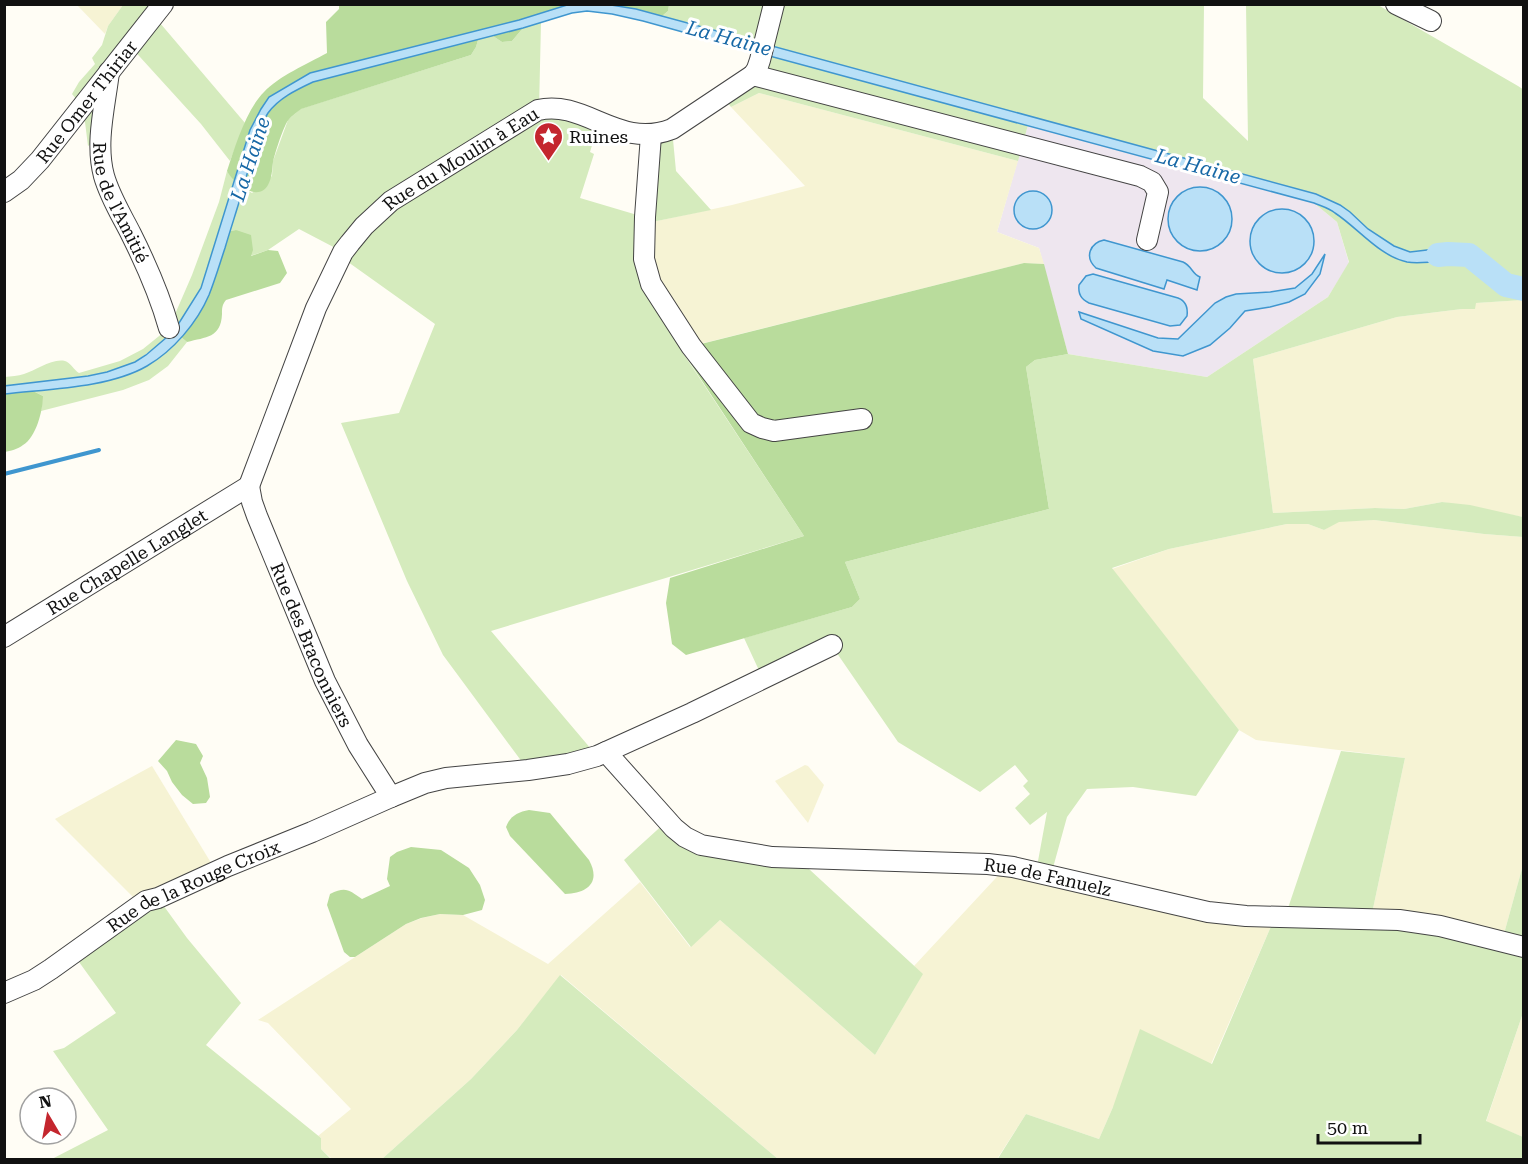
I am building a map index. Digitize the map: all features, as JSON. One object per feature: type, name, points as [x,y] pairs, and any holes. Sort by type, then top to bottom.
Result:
[{"type":"street","name":"Rue Omer Thiriar","points":[[4,192],[21,180],[35,165],[163,4]]},
{"type":"street","points":[[774,4],[757,67],[1140,176],[1152,182],[1158,192],[1148,240]]},
{"type":"street","points":[[1396,4],[1431,21]]},
{"type":"street","name":"Rue du Moulin à Eau","points":[[249,486],[306,335],[343,252],[364,226],[392,201],[538,110],[562,108],[622,131],[651,135],[672,129],[757,67]]},
{"type":"street","name":"Rue de l'Amitié","points":[[109,72],[100,136],[104,177],[116,207],[147,269],[169,327]]},
{"type":"street","points":[[651,135],[645,217],[646,270],[660,300],[692,346],[751,423],[762,428],[774,430],[862,419]]},
{"type":"street","name":"Rue Chapelle Langlet","points":[[4,637],[249,486]]},
{"type":"street","name":"Rue des Braconniers","points":[[249,486],[257,516],[325,681],[358,745],[392,796]]},
{"type":"street","name":"Rue de la Rouge Croix","points":[[4,993],[34,980],[51,969],[146,901],[158,898],[392,796],[425,783],[446,778],[568,764],[606,752],[832,645]]},
{"type":"street","name":"Rue de Fanuelz","points":[[606,752],[674,828],[701,845],[772,857],[988,864],[1013,867],[1208,912],[1246,916],[1400,920],[1440,926],[1524,947]]},
{"type":"shaded area","points":[[77,5],[123,5],[105,34]]},
{"type":"shaded area","points":[[759,93],[1018,161],[997,232],[1039,248],[1044,264],[1024,263],[696,345],[655,276],[651,260],[652,222],[805,186],[731,107]]},
{"type":"shaded area","points":[[1028,125],[1314,203],[1337,222],[1349,263],[1328,297],[1207,377],[1068,354],[1039,248],[997,232]]},
{"type":"shaded area","points":[[1523,300],[1523,517],[1442,502],[1404,509],[1375,508],[1273,513],[1253,359],[1397,317],[1475,309],[1475,303]]},
{"type":"shaded area","points":[[1374,520],[1523,537],[1523,865],[1502,941],[1371,918],[1405,758],[1256,740],[1239,730],[1112,569],[1169,549],[1287,524],[1308,524],[1324,530],[1338,521]]},
{"type":"shaded area","points":[[805,765],[824,785],[808,823],[775,781]]},
{"type":"shaded area","points":[[152,766],[216,871],[137,901],[55,819]]},
{"type":"shaded area","points":[[1007,866],[1275,917],[1211,1064],[1113,1107],[1099,1139],[1026,1114],[997,1159],[778,1159],[561,975],[517,1030],[471,1079],[382,1159],[332,1159],[321,1149],[321,1138],[318,1136],[351,1109],[268,1023],[258,1020],[406,924],[440,914],[463,915],[548,964],[640,882],[690,947],[720,920],[875,1055],[922,975],[914,966]]},
{"type":"shaded area","points":[[1523,1013],[1523,1137],[1486,1122]]},
{"type":"green space","points":[[669,4],[1204,5],[1203,98],[1248,141],[1246,5],[1378,5],[1518,86],[1524,90],[1523,300],[1476,303],[1475,309],[1397,317],[1253,359],[1273,513],[1375,508],[1404,509],[1442,502],[1470,505],[1523,517],[1523,537],[1374,520],[1339,522],[1324,530],[1308,524],[1287,524],[1169,549],[1112,568],[1239,730],[1196,796],[1133,787],[1087,789],[1067,817],[1051,875],[1036,872],[1047,812],[1030,825],[1015,808],[1030,794],[1023,786],[1028,781],[1015,765],[980,792],[898,742],[832,646],[763,679],[744,638],[852,607],[860,599],[845,562],[1049,509],[1026,367],[1035,360],[1068,354],[1207,377],[1328,297],[1349,262],[1337,222],[1314,203],[1333,211],[1408,262],[1467,259],[1471,252],[1462,247],[1410,252],[1394,246],[1368,229],[1350,212],[1316,194],[662,16],[668,11]]},
{"type":"green space","points":[[123,5],[163,5],[154,16],[245,123],[230,161],[201,124],[130,46],[109,72],[101,136],[88,146],[85,122],[76,114],[82,106],[72,94],[95,64],[92,58],[102,45],[108,26]]},
{"type":"green space","points":[[339,5],[567,5],[519,20],[523,28],[512,41],[502,42],[493,36],[478,40],[471,55],[301,109],[290,118],[285,126],[275,153],[268,185],[264,190],[252,192],[235,181],[227,171],[246,119],[270,86],[327,53],[326,22],[339,9]]},
{"type":"green space","points":[[611,5],[669,5],[668,11],[662,16]]},
{"type":"green space","points":[[541,22],[539,110],[599,122],[590,152],[594,154],[580,198],[644,217],[651,135],[672,129],[676,171],[711,210],[652,222],[650,240],[655,276],[696,345],[681,350],[804,536],[491,631],[597,756],[528,770],[443,655],[407,581],[341,423],[399,413],[435,324],[341,257],[343,252],[299,229],[268,250],[250,256],[236,230],[230,231],[243,188],[252,193],[272,176],[273,161],[288,120],[300,109],[471,55],[478,40],[493,36],[502,42],[512,41],[523,28]]},
{"type":"green space","points":[[762,54],[1028,125],[1018,161],[759,93],[731,107],[722,96]]},
{"type":"green space","points":[[227,171],[235,181],[201,288],[174,331],[135,362],[107,372],[5,386],[5,377],[24,374],[55,361],[67,362],[79,373],[120,361],[143,349],[169,328],[192,275],[219,202]]},
{"type":"green space","points":[[236,230],[251,235],[253,250],[251,256],[268,250],[278,251],[287,273],[280,283],[226,300],[222,307],[219,328],[211,335],[187,342],[181,337],[190,326],[204,300],[230,231]]},
{"type":"green space","points":[[1024,263],[1044,264],[1068,354],[1035,360],[1026,367],[1049,509],[845,562],[860,599],[852,607],[686,655],[672,644],[666,603],[670,578],[804,536],[681,349]]},
{"type":"green space","points":[[181,337],[187,342],[168,366],[149,380],[123,390],[41,411],[43,396],[33,391],[94,383],[131,373],[165,353]]},
{"type":"green space","points":[[33,391],[43,396],[42,409],[35,430],[23,445],[5,452],[5,394]]},
{"type":"green space","points":[[176,740],[196,744],[203,756],[200,763],[207,778],[210,797],[206,803],[193,804],[182,795],[158,761]]},
{"type":"green space","points":[[1341,751],[1405,758],[1371,918],[1502,941],[1523,865],[1523,1013],[1486,1121],[1523,1137],[1523,1159],[997,1160],[1026,1114],[1099,1139],[1113,1107],[1140,1029],[1212,1064],[1275,917],[1285,917]]},
{"type":"green space","points":[[529,810],[550,813],[589,860],[594,874],[593,880],[586,889],[565,894],[510,836],[506,827],[512,817]]},
{"type":"green space","points":[[667,821],[674,828],[797,858],[923,974],[875,1055],[720,920],[691,947],[624,860]]},
{"type":"green space","points":[[411,847],[441,850],[469,868],[480,885],[485,900],[482,910],[463,915],[440,914],[421,918],[406,924],[355,957],[350,957],[344,952],[327,905],[330,894],[347,890],[362,899],[390,886],[387,879],[390,857]]},
{"type":"green space","points":[[158,898],[187,938],[241,1003],[206,1045],[321,1138],[321,1149],[331,1159],[50,1160],[108,1130],[53,1051],[64,1048],[116,1013],[79,962],[157,904]]},
{"type":"green space","points":[[560,975],[778,1159],[382,1159],[471,1079],[517,1030]]},
{"type":"water","points":[[567,5],[611,5],[636,9],[1316,194],[1340,205],[1368,229],[1394,246],[1410,252],[1462,247],[1471,252],[1467,259],[1407,262],[1387,254],[1333,211],[1314,203],[643,21],[587,11],[572,13],[523,28],[313,82],[288,95],[272,108],[260,128],[239,204],[209,295],[198,316],[175,344],[147,366],[115,379],[78,386],[5,394],[4,386],[88,376],[135,362],[174,331],[201,288],[250,130],[269,97],[310,73],[519,20]]},
{"type":"water","points":[[1200,187],[1218,193],[1226,201],[1232,219],[1226,237],[1218,245],[1200,251],[1182,245],[1174,237],[1168,219],[1174,201],[1182,193]]},
{"type":"water","points":[[1033,191],[1047,196],[1052,210],[1047,224],[1033,229],[1019,224],[1014,210],[1019,196]]},
{"type":"water","points":[[1282,209],[1294,211],[1305,218],[1312,229],[1314,241],[1312,253],[1305,264],[1294,271],[1282,273],[1270,271],[1259,264],[1252,253],[1250,241],[1252,229],[1259,218],[1270,211]]},
{"type":"water","points":[[1104,240],[1183,262],[1200,277],[1197,290],[1167,280],[1164,289],[1096,268],[1090,259],[1090,251],[1095,244]]},
{"type":"water","points":[[1325,254],[1320,274],[1305,294],[1289,302],[1245,311],[1210,345],[1183,356],[1153,351],[1081,319],[1079,312],[1158,338],[1178,339],[1215,303],[1226,297],[1295,288],[1312,274]]},
{"type":"water","points":[[1093,274],[1178,298],[1186,305],[1187,316],[1180,325],[1170,326],[1089,303],[1081,296],[1079,285],[1086,276]]},
{"type":"waterway","name":"La Haine","points":[[1438,255],[1469,255],[1506,285],[1524,289]]},
{"type":"waterway","points":[[4,474],[99,450]]},
{"type":"place","name":"Ruines","points":[[548,162]]}]
